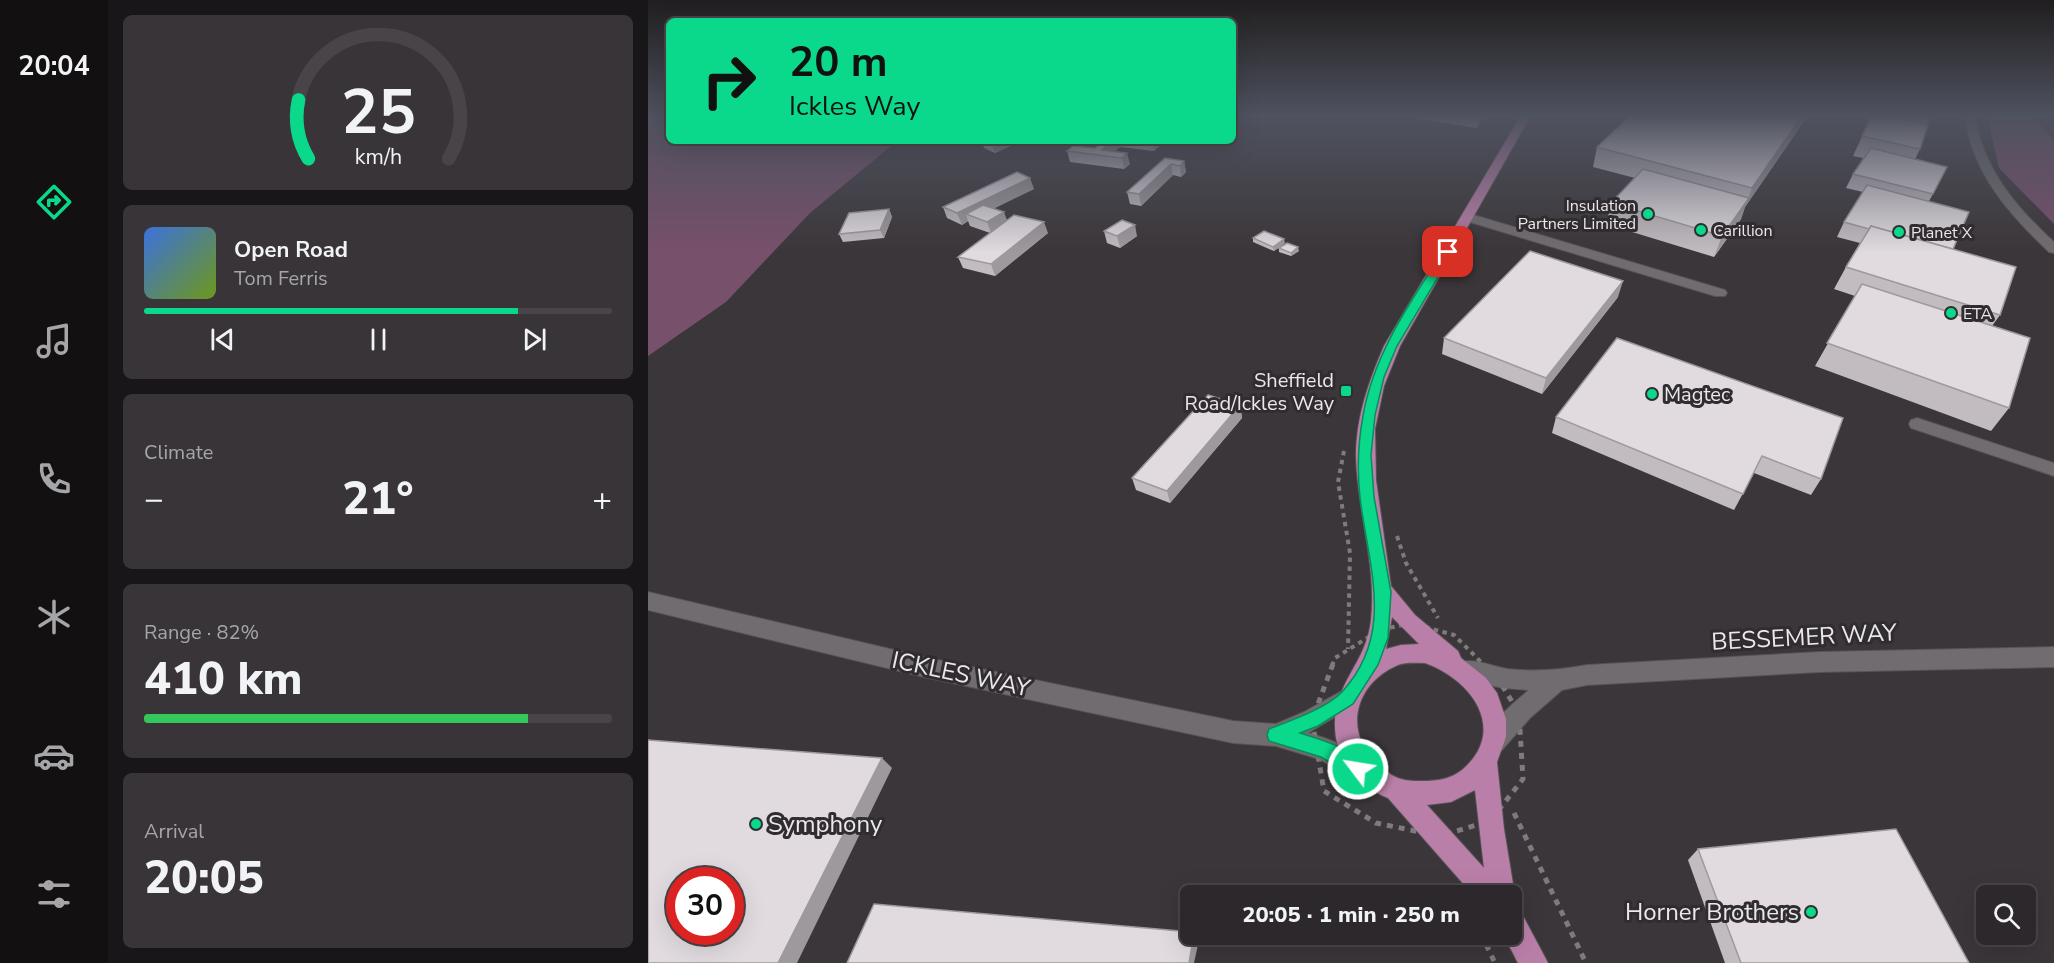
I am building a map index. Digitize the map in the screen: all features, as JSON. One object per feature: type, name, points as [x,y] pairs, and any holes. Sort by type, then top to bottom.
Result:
[{"type":"main road","points":[[1490,753],[1469,781],[1450,791],[1422,795],[1397,791],[1374,779],[1364,769],[1348,746],[1344,727],[1352,689],[1372,660],[1380,630],[1384,592],[1367,497],[1365,455],[1369,415],[1378,377],[1392,346],[1499,162]]},
{"type":"main road","points":[[1384,592],[1411,623],[1481,686],[1492,707],[1495,721],[1490,753],[1490,821],[1500,885]]},
{"type":"main road","points":[[1352,689],[1368,669],[1395,655],[1425,653],[1461,667]]},
{"type":"main road","points":[[1397,791],[1482,885]]},
{"type":"main road","points":[[1522,942],[1534,963]]},
{"type":"street","points":[[1982,162],[2027,224],[2054,249]]},
{"type":"street","points":[[1467,217],[1720,293]]},
{"type":"street","points":[[1917,424],[2054,470]]},
{"type":"street","name":"ICKLES WAY","points":[[648,601],[924,667],[1233,732],[1276,735],[1325,749],[1374,779]]},
{"type":"street","name":"BESSEMER WAY","points":[[1461,667],[1497,677],[1556,681],[1587,675],[1820,662],[2054,657]]},
{"type":"street","name":"BESSEMER WAY","points":[[1490,753],[1519,713],[1556,681]]},
{"type":"street","name":"ICKLES WAY","points":[[1276,735],[1312,720],[1352,689]]},
{"type":"path","points":[[1395,532],[1406,563],[1432,611],[1439,619]]},
{"type":"path","points":[[1446,627],[1497,677],[1519,713],[1523,779],[1490,821],[1440,836],[1376,823],[1324,791],[1312,720],[1335,658],[1380,630],[1411,623],[1454,635]]},
{"type":"path","points":[[1507,798],[1586,963]]},
{"type":"path","points":[[1486,945],[1495,963]]},
{"type":"shaded area","points":[[648,162],[872,162],[810,213],[726,302],[648,356]]},
{"type":"shaded area","points":[[1998,162],[2054,162],[2054,224],[1999,168]]},
{"type":"building","points":[[1161,162],[1183,162],[1180,166],[1171,164],[1139,194],[1127,192]]},
{"type":"building","points":[[1653,162],[1770,162],[1752,188]]},
{"type":"building","points":[[1861,162],[1927,162],[1947,167],[1933,194],[1853,174]]},
{"type":"building","points":[[1643,169],[1749,198],[1722,236],[1611,203]]},
{"type":"building","points":[[1017,172],[1030,178],[957,213],[943,207]]},
{"type":"building","points":[[1867,185],[1969,212],[1953,249],[1871,226],[1869,229],[1844,222]]},
{"type":"building","points":[[983,205],[1004,212],[987,222],[966,214]]},
{"type":"building","points":[[889,209],[880,230],[839,234],[849,213]]},
{"type":"building","points":[[1014,215],[1044,222],[991,264],[958,257]]},
{"type":"building","points":[[1122,220],[1135,225],[1117,236],[1104,231]]},
{"type":"building","points":[[1871,226],[2016,267],[2000,315],[1846,267]]},
{"type":"building","points":[[1264,231],[1284,239],[1273,247],[1253,238]]},
{"type":"building","points":[[1287,243],[1298,247],[1291,253],[1279,248]]},
{"type":"building","points":[[1530,251],[1623,281],[1546,378],[1444,338]]},
{"type":"building","points":[[1862,284],[2030,338],[2009,408],[1827,343]]},
{"type":"building","name":"Magtec","points":[[1617,338],[1843,418],[1821,479],[1762,456],[1743,494],[1556,417]]},
{"type":"building","points":[[1208,395],[1240,405],[1167,491],[1132,478]]},
{"type":"building","name":"Symphony","points":[[648,740],[882,758],[778,963],[648,963]]},
{"type":"building","name":"Horner Brothers","points":[[1896,829],[1969,963],[1741,963],[1698,849]]},
{"type":"building","points":[[874,904],[1180,931],[1180,945],[1192,945],[1189,963],[847,963]]},
{"type":"place","name":"Insulation Partners Limited","points":[[1648,214]]},
{"type":"place","name":"Carillion","points":[[1701,230]]},
{"type":"place","name":"Planet X","points":[[1899,232]]},
{"type":"place","name":"ETA","points":[[1951,313]]},
{"type":"place","name":"Sheffield Road/Ickles Way","points":[[1346,391]]},
{"type":"place","name":"Magtec","points":[[1652,394]]},
{"type":"place","name":"Symphony","points":[[756,824]]},
{"type":"place","name":"Horner Brothers","points":[[1811,912]]},
{"type":"route","points":[[1358,769],[1325,749],[1276,735],[1312,720],[1347,698],[1372,660],[1380,638],[1384,592],[1367,497],[1365,455],[1369,415],[1378,377],[1392,346],[1448,252]]}]
